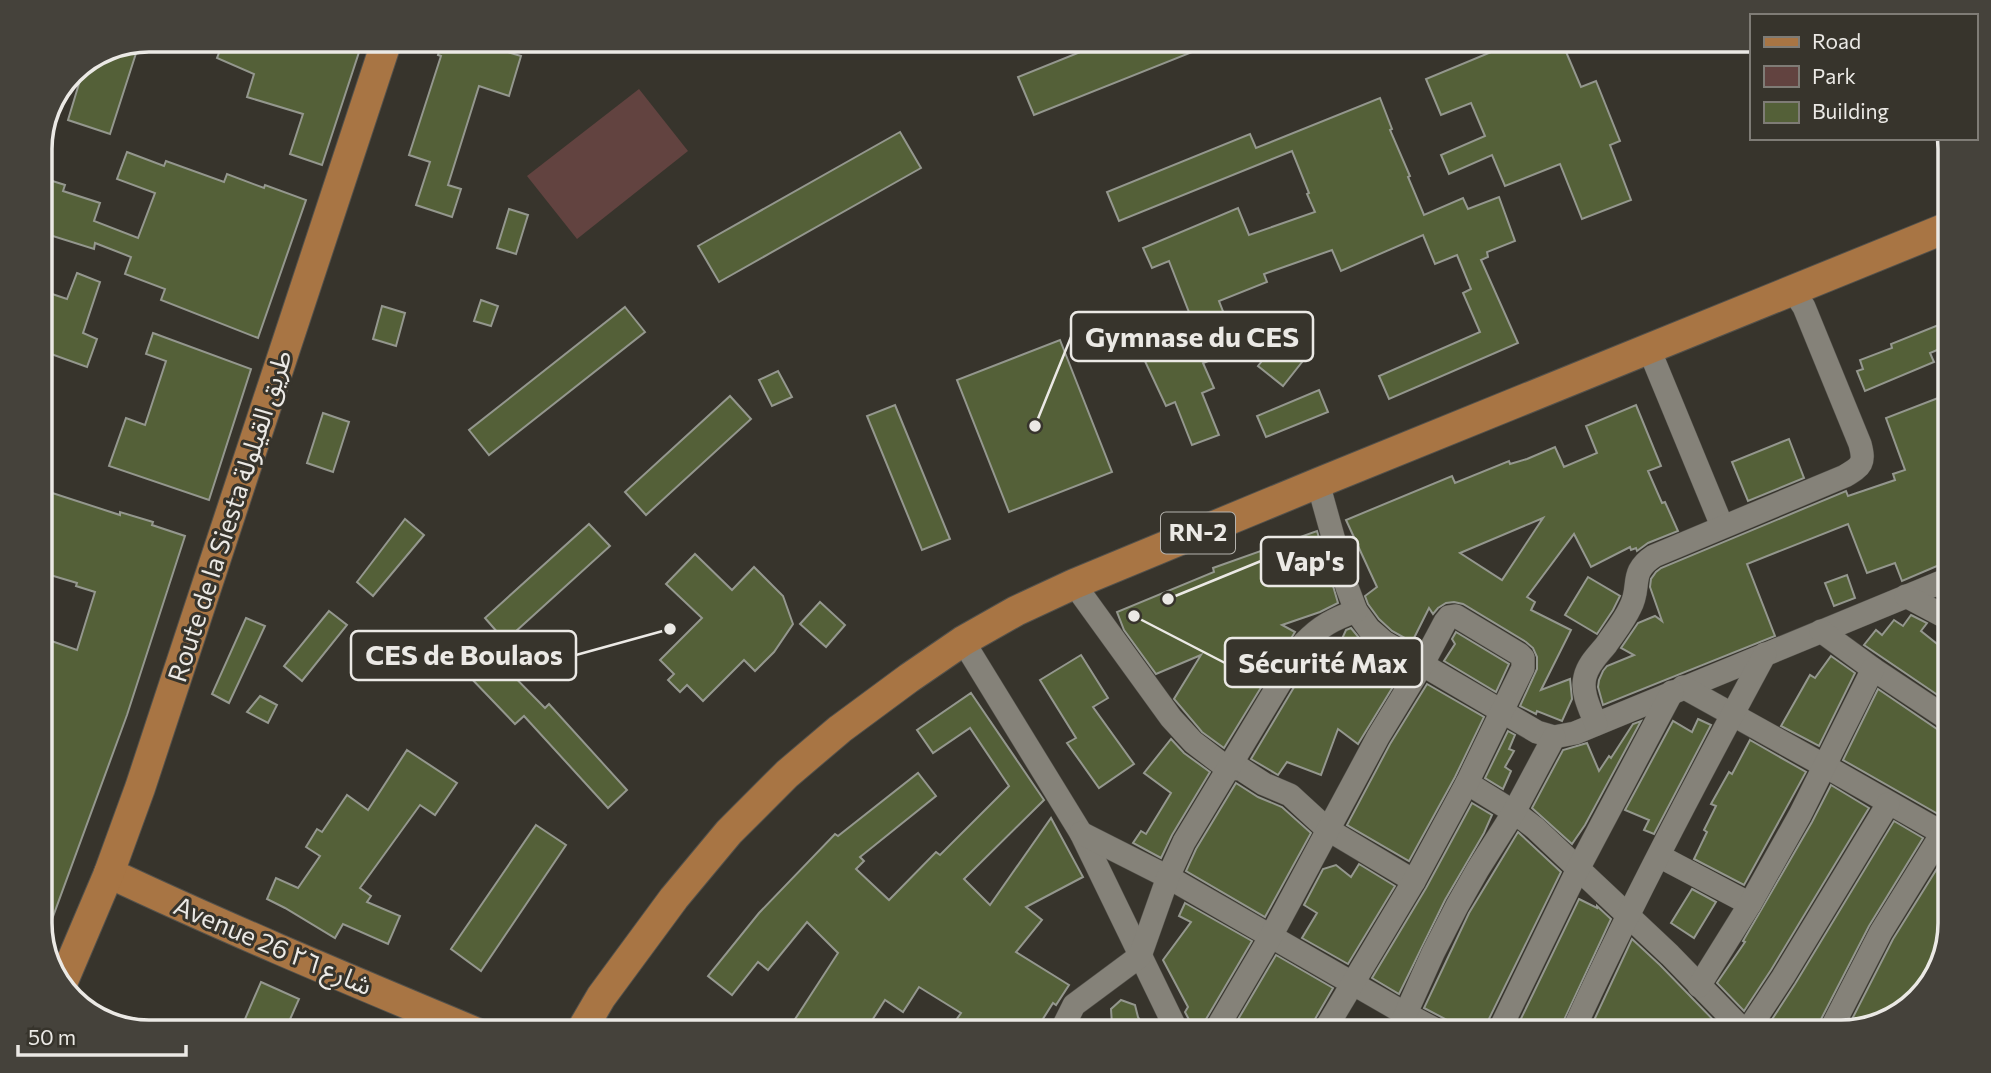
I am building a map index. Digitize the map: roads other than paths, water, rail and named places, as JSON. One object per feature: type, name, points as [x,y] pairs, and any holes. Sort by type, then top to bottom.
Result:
[{"type":"main road","name":"Route de la Siesta طريق القيلولة","points":[[66,973],[109,873],[140,788],[383,52]]},
{"type":"main road","name":"RN-2","points":[[1798,299],[1938,232]]},
{"type":"main road","name":"RN-2","points":[[610,1020],[676,926],[740,849],[800,789],[850,745],[919,693],[968,648],[1016,611],[1079,591],[1798,299],[1938,252]]},
{"type":"main road","name":"RN-2","points":[[588,1020],[601,997],[666,909],[729,832],[787,774],[840,729],[909,678],[968,648]]},
{"type":"main road","name":"Avenue 26 شارع ٢٦","points":[[109,873],[302,960],[446,1020]]},
{"type":"street","points":[[1596,724],[1585,693],[1584,678],[1588,666],[1631,607],[1639,569],[1646,561],[1722,526],[1846,476],[1859,467],[1864,457],[1798,299]]},
{"type":"street","points":[[1653,357],[1722,526]]},
{"type":"street","points":[[1321,492],[1347,587],[1356,611],[1369,629],[1384,642],[1502,712],[1537,732],[1554,737],[1575,733],[1938,583]]},
{"type":"street","points":[[1079,591],[1171,718],[1193,742],[1227,768],[1241,769],[1290,795],[1327,830],[1414,881]]},
{"type":"street","points":[[1906,596],[1938,613]]},
{"type":"street","points":[[1066,1020],[1074,1005],[1140,956],[1168,877],[1184,842],[1304,643],[1317,629],[1356,611]]},
{"type":"street","points":[[1222,1020],[1271,936],[1378,737],[1422,665],[1444,622],[1449,617],[1456,616],[1523,658],[1523,668],[1467,783],[1414,881],[1331,1020]]},
{"type":"street","points":[[1821,631],[1938,712]]},
{"type":"street","points":[[968,648],[1081,833],[1172,1020]]},
{"type":"street","points":[[1578,1020],[1628,916],[1765,654]]},
{"type":"street","points":[[1699,986],[1800,816],[1873,669]]},
{"type":"street","points":[[1677,690],[1732,714],[1888,803],[1938,826]]},
{"type":"street","points":[[1504,1020],[1578,869],[1677,690]]},
{"type":"street","points":[[1402,1020],[1457,906],[1514,812],[1554,737]]},
{"type":"street","points":[[1467,783],[1535,828],[1733,1020]]},
{"type":"street","points":[[1755,1020],[1888,803]]},
{"type":"street","points":[[1081,833],[1168,877],[1352,983],[1397,1020]]},
{"type":"street","points":[[1836,1020],[1881,932],[1938,846]]},
{"type":"street","points":[[1659,856],[1750,904]]},
{"type":"place","name":"Gymnase du CES","points":[[1035,426]]},
{"type":"place","name":"Vap's","points":[[1168,599]]},
{"type":"place","name":"Sécurité Max","points":[[1134,616]]},
{"type":"place","name":"CES de Boulaos","points":[[670,629]]}]
